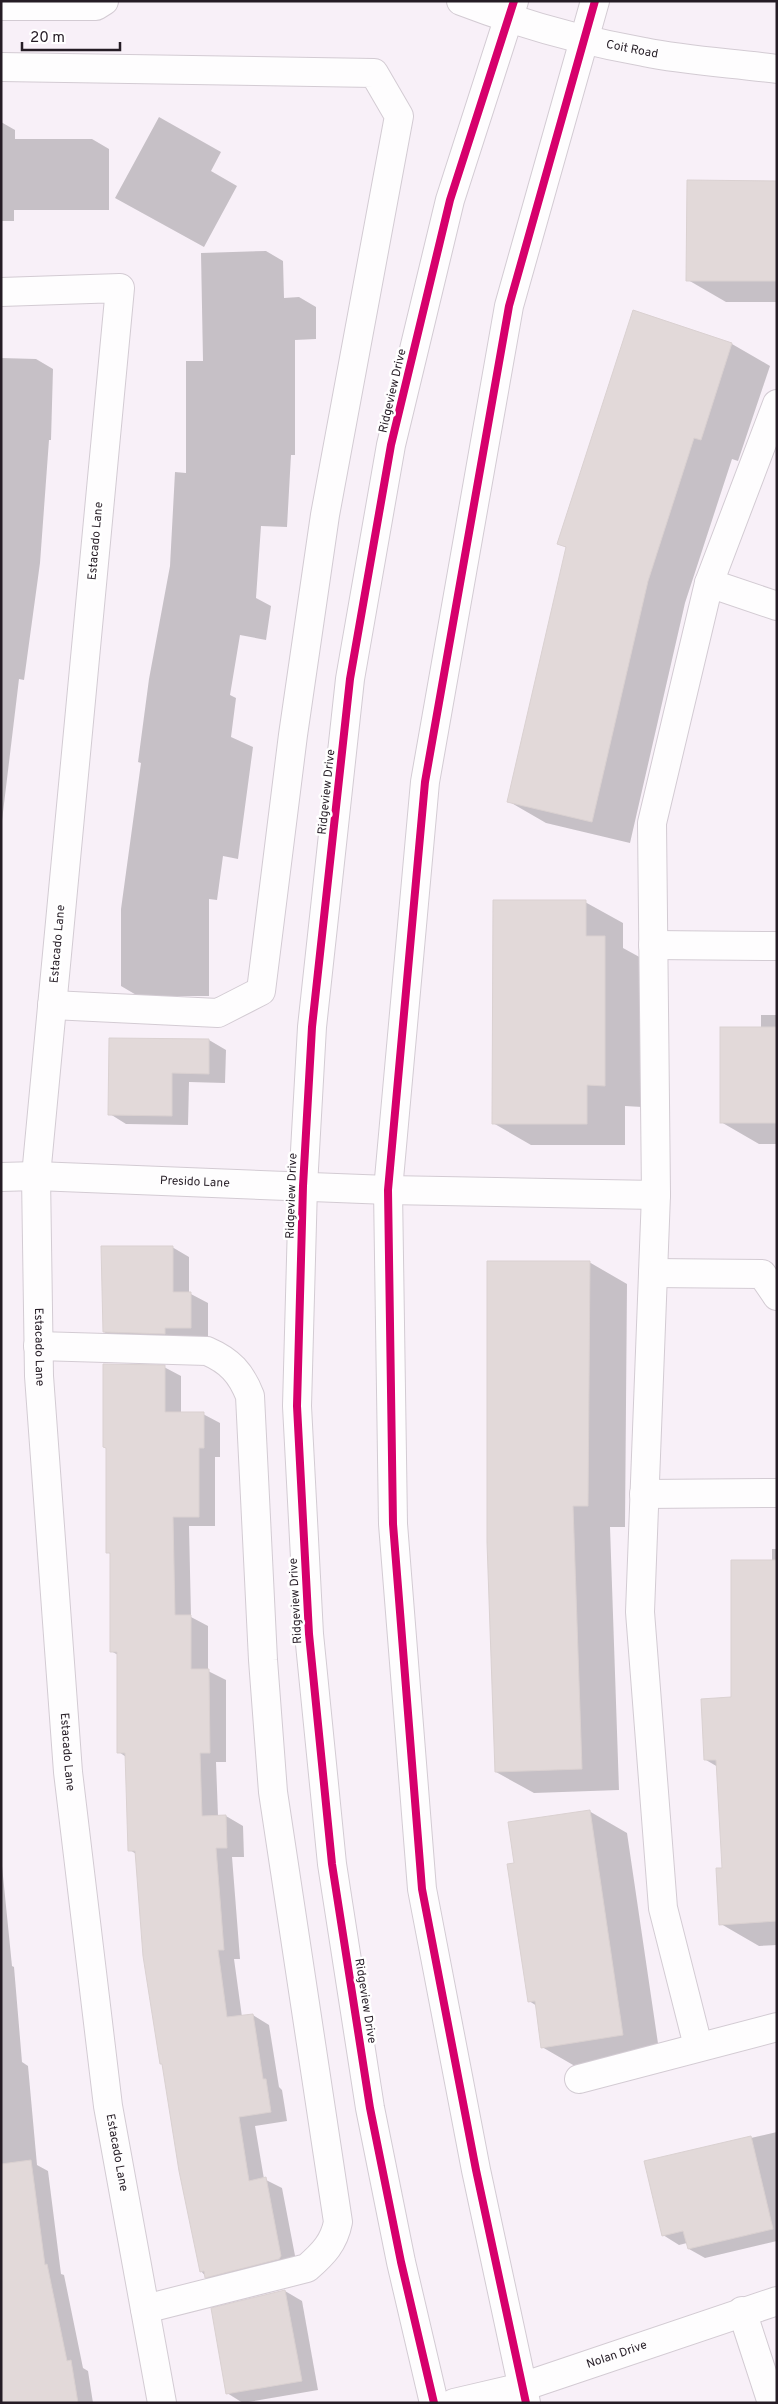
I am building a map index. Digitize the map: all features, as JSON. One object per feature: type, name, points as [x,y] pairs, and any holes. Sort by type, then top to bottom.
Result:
[{"type":"main road","points":[[1,6],[96,6],[104,1]]},
{"type":"main road","name":"Coit Road","points":[[461,1],[511,10],[584,40],[646,53],[777,69]]},
{"type":"main road","points":[[524,2395],[476,2170],[422,1888],[393,1524],[388,1190],[427,772],[509,306],[595,1]]},
{"type":"main road","name":"Ridgeview Drive","points":[[434,2403],[401,2262],[370,2108],[332,1864],[308,1634],[297,1406],[303,1186],[312,1027],[354,660],[391,445],[450,200],[511,10]]},
{"type":"main road","points":[[1,68],[374,73],[399,116],[325,515],[293,735],[262,991],[218,1013],[52,1005]]},
{"type":"main road","name":"Estacado Lane","points":[[1,292],[120,288],[36,1176],[38,1346],[68,1772],[108,2106],[162,2403]]},
{"type":"main road","points":[[698,2046],[663,1908],[640,1612],[656,1195],[652,823],[709,583],[777,404]]},
{"type":"main road","points":[[709,583],[777,606]]},
{"type":"main road","points":[[653,945],[777,946]]},
{"type":"main road","name":"Presido Lane","points":[[1,1177],[36,1176],[388,1190],[656,1195]]},
{"type":"main road","points":[[653,1273],[762,1274],[777,1296]]},
{"type":"main road","points":[[38,1346],[207,1351],[224,1358],[235,1368],[243,1379],[250,1396],[262,1660],[273,1792],[338,2222],[336,2236],[326,2251],[308,2268],[145,2309]]},
{"type":"main road","points":[[644,1494],[777,1493]]},
{"type":"main road","points":[[579,2078],[777,2027]]},
{"type":"main road","name":"Nolan Drive","points":[[454,2403],[524,2395],[742,2311],[777,2300]]},
{"type":"main road","points":[[742,2311],[772,2403]]},
{"type":"building","points":[[687,180],[777,181],[777,281],[686,281]]},
{"type":"building","points":[[633,310],[732,343],[701,440],[694,438],[648,581],[592,822],[507,802],[566,547],[557,544]]},
{"type":"building","points":[[493,900],[586,900],[586,936],[605,936],[605,1086],[587,1085],[587,1124],[492,1124]]},
{"type":"building","points":[[720,1027],[777,1027],[777,1123],[720,1123]]},
{"type":"building","points":[[109,1038],[209,1039],[209,1074],[172,1073],[172,1116],[108,1115]]},
{"type":"building","points":[[101,1246],[173,1246],[173,1292],[191,1292],[191,1328],[165,1328],[165,1334],[103,1332]]},
{"type":"building","points":[[487,1261],[590,1261],[588,1506],[573,1506],[582,1769],[495,1772],[487,1542]]},
{"type":"building","points":[[103,1364],[165,1365],[165,1412],[204,1412],[204,1448],[199,1448],[199,1517],[173,1517],[175,1615],[191,1615],[191,1669],[209,1669],[210,1753],[200,1753],[202,1816],[226,1815],[227,1848],[216,1848],[224,1950],[218,1950],[227,2017],[253,2014],[263,2079],[266,2079],[271,2112],[239,2117],[249,2181],[266,2177],[281,2256],[279,2259],[205,2278],[204,2271],[200,2272],[179,2171],[162,2064],[160,2064],[143,1956],[135,1851],[128,1851],[125,1753],[117,1753],[117,1652],[110,1652],[110,1553],[106,1553],[106,1448],[103,1447]]},
{"type":"building","points":[[731,1560],[777,1560],[777,1921],[719,1925],[716,1868],[722,1868],[716,1760],[704,1760],[701,1699],[731,1697]]},
{"type":"building","points":[[590,1810],[623,2035],[541,2048],[535,2001],[528,2002],[507,1864],[514,1863],[508,1822]]},
{"type":"building","points":[[751,2136],[773,2229],[688,2249],[683,2231],[662,2236],[644,2161]]},
{"type":"building","points":[[31,2160],[45,2265],[47,2264],[67,2361],[71,2360],[78,2403],[1,2403],[1,2164]]},
{"type":"building","points":[[285,2290],[302,2381],[226,2394],[211,2308]]},
{"type":"cycle path","points":[[434,2403],[401,2262],[370,2108],[332,1864],[309,1634],[297,1406],[303,1186],[312,1027],[350,679],[391,445],[450,200],[514,1]]},
{"type":"cycle path","points":[[526,2403],[476,2170],[422,1889],[393,1524],[388,1190],[425,782],[509,306],[595,1]]}]
